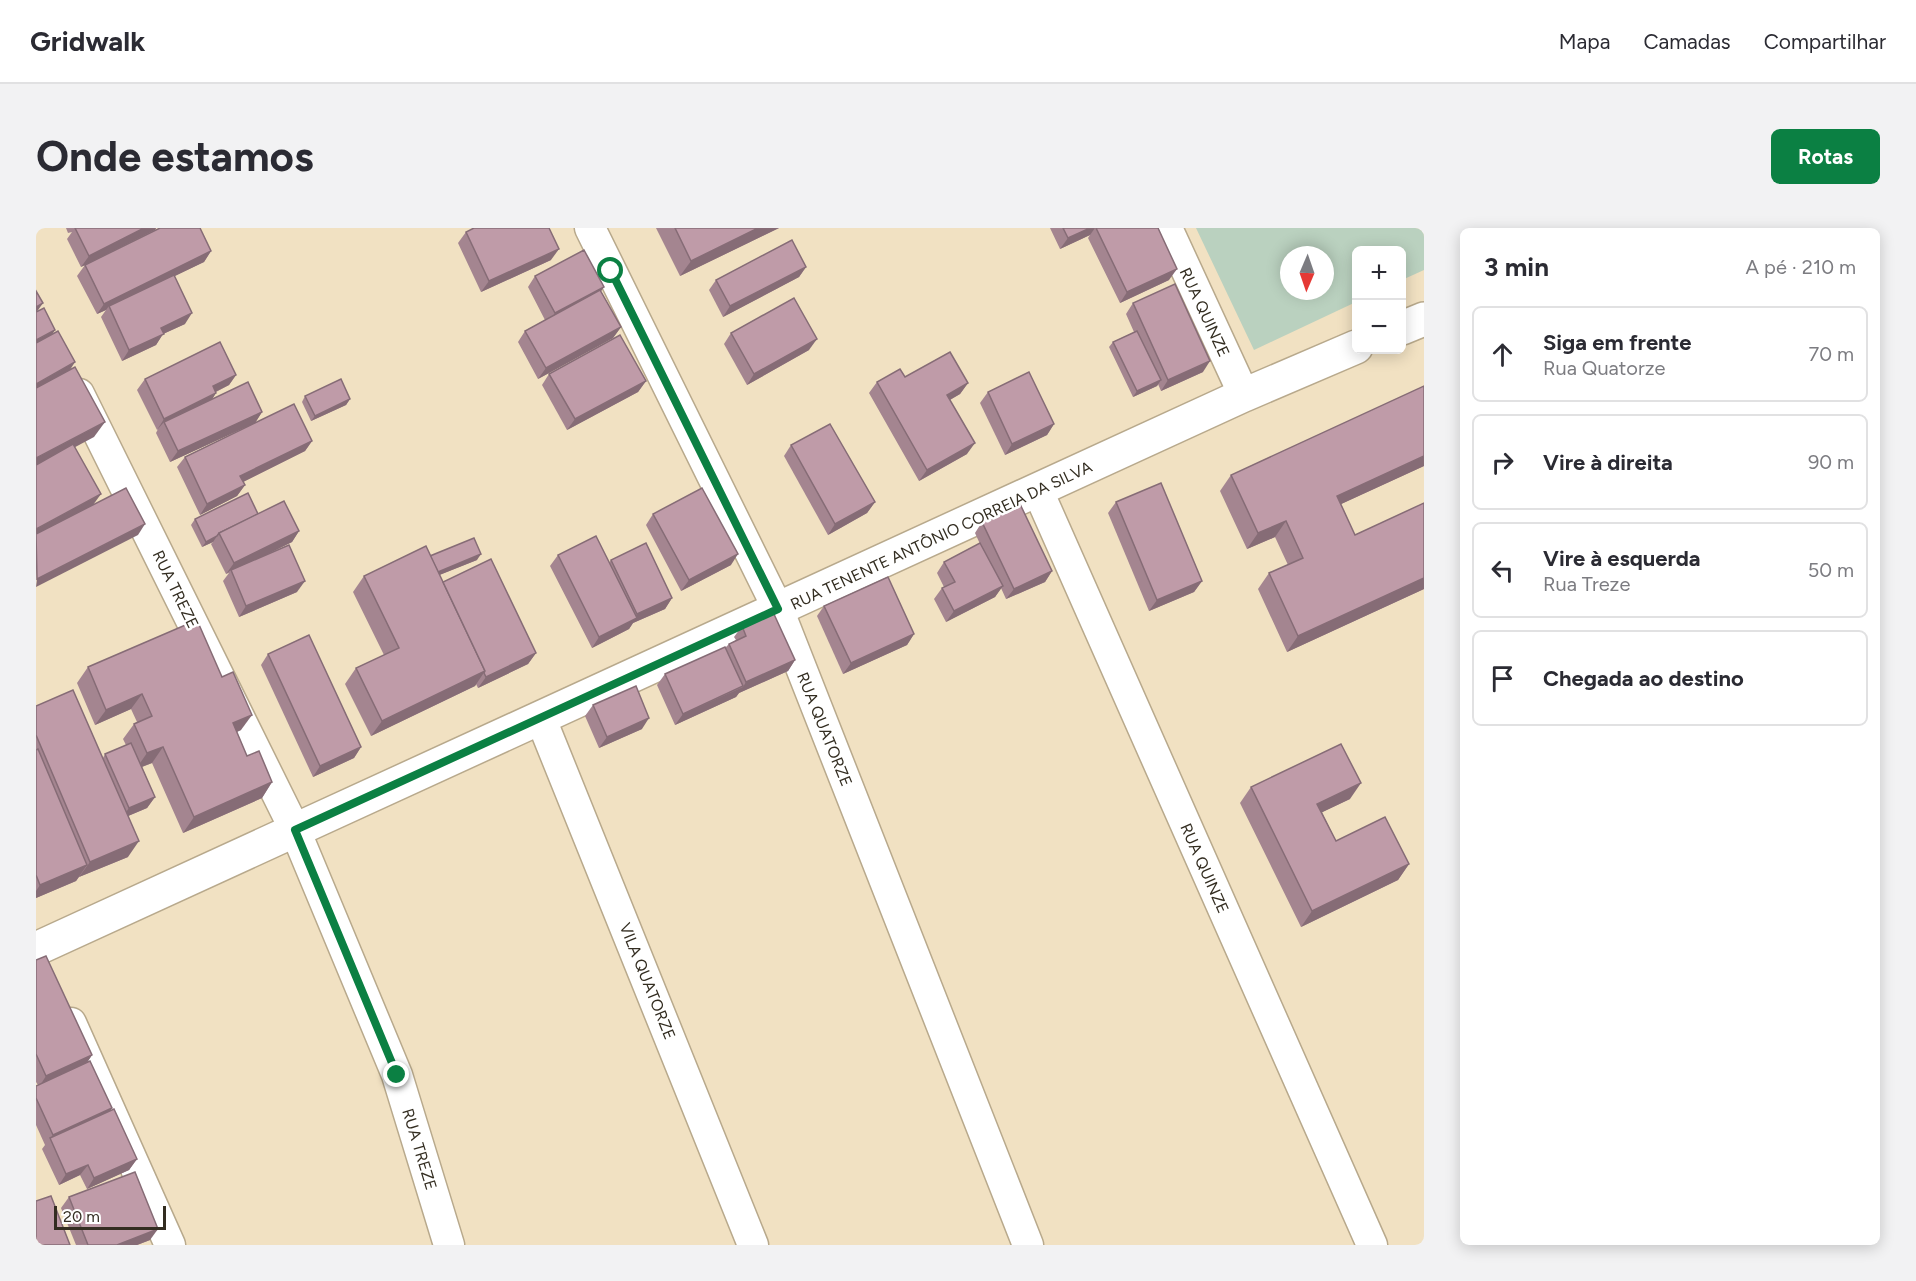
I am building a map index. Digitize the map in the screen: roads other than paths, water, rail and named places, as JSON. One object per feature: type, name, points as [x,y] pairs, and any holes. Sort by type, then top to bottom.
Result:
[{"type":"main road","points":[[1406,326],[1424,319]]},
{"type":"main road","name":"RUA TENENTE ANTÔNIO CORREIA DA SILVA","points":[[40,956],[295,830],[1244,395],[1352,349]]},
{"type":"street","name":"RUA QUATORZE","points":[[590,228],[778,609],[1028,1245]]},
{"type":"street","name":"RUA QUINZE","points":[[1167,228],[1244,395]]},
{"type":"street","name":"RUA TREZE","points":[[68,370],[295,830],[397,1075],[449,1245]]},
{"type":"street","name":"RUA QUINZE","points":[[1038,491],[1372,1245]]},
{"type":"street","name":"VILA QUATORZE","points":[[541,718],[753,1245]]},
{"type":"street","points":[[61,1002],[170,1245]]}]
